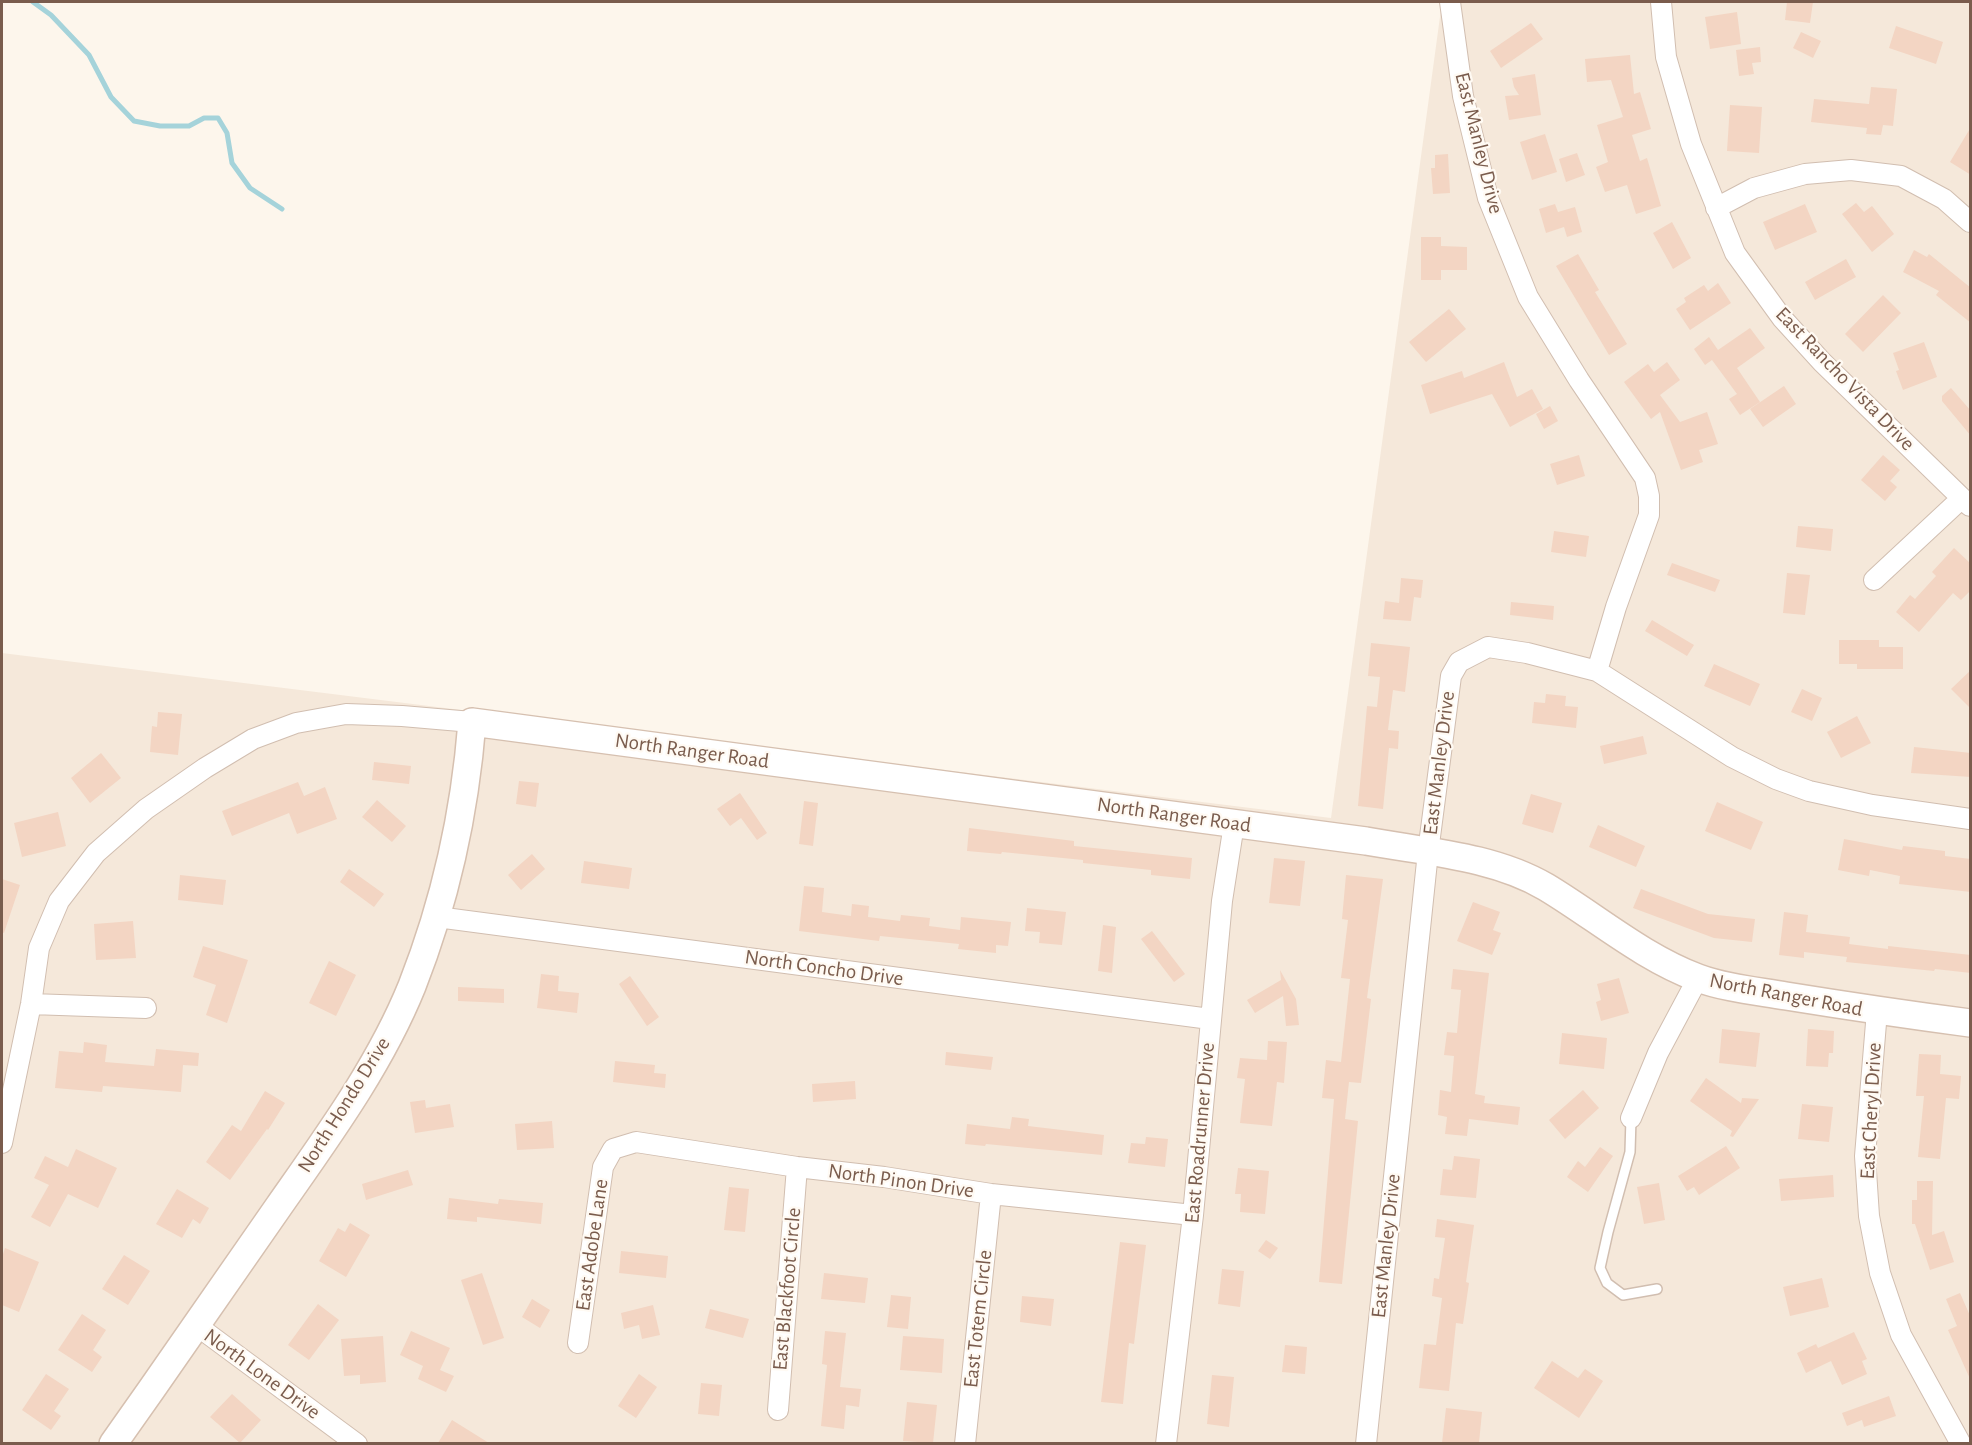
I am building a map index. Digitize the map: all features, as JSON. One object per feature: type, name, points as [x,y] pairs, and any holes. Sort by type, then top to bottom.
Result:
[{"type":"street","name":"East Manley Drive","points":[[1366,1443],[1428,852],[1451,676],[1459,662],[1488,647],[1527,653],[1597,671],[1616,607],[1649,515],[1649,496],[1645,478],[1579,380],[1528,297],[1488,198],[1464,96],[1450,2]]},
{"type":"street","name":"East Rancho Vista Drive","points":[[1661,2],[1666,57],[1691,144],[1735,254],[1782,318],[1822,362],[1966,502]]},
{"type":"street","points":[[1716,208],[1754,188],[1805,174],[1851,170],[1901,176],[1944,200],[1971,222]]},
{"type":"street","points":[[1874,580],[1966,502]]},
{"type":"street","points":[[1597,671],[1732,757],[1776,779],[1809,791],[1872,805],[1971,819]]},
{"type":"street","name":"North Ranger Road","points":[[2,1143],[31,1004],[39,948],[59,901],[96,853],[146,809],[206,768],[253,740],[296,723],[346,714],[472,722],[1366,841],[1428,852],[1511,870],[1546,887],[1605,927],[1657,958],[1698,978],[1742,988],[1877,1011],[1971,1023]]},
{"type":"street","name":"North Hondo Drive","points":[[113,1443],[335,1127],[372,1067],[411,988],[437,917],[460,813],[470,755],[472,722]]},
{"type":"street","name":"East Roadrunner Drive","points":[[1166,1443],[1192,1215],[1222,901],[1234,824]]},
{"type":"street","name":"North Concho Drive","points":[[437,917],[1210,1019]]},
{"type":"street","points":[[1631,1118],[1658,1053],[1698,978]]},
{"type":"street","points":[[31,1004],[146,1008]]},
{"type":"street","name":"East Cheryl Drive","points":[[1877,1011],[1865,1156],[1873,1239],[1880,1273],[1901,1335],[1960,1443]]},
{"type":"street","name":"North Pinon Drive","points":[[613,1149],[636,1142],[991,1194],[1192,1215]]},
{"type":"street","name":"East Adobe Lane","points":[[578,1343],[603,1167],[613,1149]]},
{"type":"street","name":"East Blackfoot Circle","points":[[778,1410],[797,1167]]},
{"type":"street","name":"East Totem Circle","points":[[965,1443],[991,1194]]},
{"type":"street","name":"North Lone Drive","points":[[196,1325],[357,1443]]},
{"type":"lane","points":[[1631,1118],[1630,1152],[1600,1268],[1607,1284],[1623,1295],[1657,1289]]},
{"type":"shaded area","points":[[1442,2],[1970,2],[1970,1443],[2,1444],[2,653],[1331,818]]},
{"type":"building","points":[[1787,2],[1813,2],[1810,23],[1785,20]]},
{"type":"building","points":[[1737,12],[1741,44],[1710,49],[1705,17]]},
{"type":"building","points":[[1531,23],[1543,39],[1501,68],[1490,51]]},
{"type":"building","points":[[1896,26],[1943,42],[1936,64],[1889,48]]},
{"type":"building","points":[[1801,32],[1821,41],[1813,58],[1793,48]]},
{"type":"building","points":[[1760,47],[1761,62],[1752,63],[1754,74],[1739,76],[1736,50]]},
{"type":"building","points":[[1630,55],[1634,94],[1640,92],[1651,129],[1632,135],[1640,161],[1647,158],[1661,206],[1636,214],[1627,185],[1605,192],[1596,167],[1608,162],[1597,125],[1623,117],[1611,80],[1587,82],[1585,59]]},
{"type":"building","points":[[1535,74],[1541,115],[1509,120],[1505,96],[1519,95],[1512,78]]},
{"type":"building","points":[[1871,87],[1897,89],[1893,126],[1883,125],[1881,135],[1866,134],[1867,128],[1811,122],[1814,99],[1869,104]]},
{"type":"building","points":[[1730,105],[1762,107],[1759,153],[1727,151]]},
{"type":"building","points":[[1971,127],[1971,175],[1950,162]]},
{"type":"building","points":[[1545,134],[1557,172],[1532,180],[1520,142]]},
{"type":"building","points":[[1577,153],[1585,175],[1566,182],[1559,159]]},
{"type":"building","points":[[1448,154],[1450,193],[1433,194],[1431,168],[1435,168],[1435,155]]},
{"type":"building","points":[[1856,203],[1864,212],[1872,206],[1894,234],[1872,252],[1842,214]]},
{"type":"building","points":[[1555,204],[1558,212],[1575,207],[1582,232],[1567,237],[1564,227],[1546,233],[1539,209]]},
{"type":"building","points":[[1805,204],[1817,232],[1775,250],[1763,222]]},
{"type":"building","points":[[1672,222],[1691,258],[1673,269],[1653,233]]},
{"type":"building","points":[[1421,237],[1441,237],[1441,246],[1467,247],[1467,270],[1441,270],[1441,280],[1421,280]]},
{"type":"building","points":[[1914,250],[1927,257],[1929,254],[1971,288],[1971,323],[1936,295],[1939,291],[1903,272]]},
{"type":"building","points":[[1578,254],[1599,290],[1595,292],[1627,344],[1609,355],[1556,266]]},
{"type":"building","points":[[1846,259],[1856,277],[1815,300],[1805,282]]},
{"type":"building","points":[[1718,283],[1731,303],[1690,330],[1676,309],[1686,302],[1684,298],[1704,285],[1708,291]]},
{"type":"building","points":[[1883,295],[1901,313],[1863,352],[1845,334]]},
{"type":"building","points":[[1449,309],[1466,329],[1426,362],[1409,342]]},
{"type":"building","points":[[1750,328],[1765,348],[1737,368],[1760,402],[1740,415],[1729,399],[1737,394],[1712,360],[1705,365],[1694,349],[1709,337],[1718,350]]},
{"type":"building","points":[[1924,342],[1937,377],[1903,390],[1896,371],[1899,370],[1893,353]]},
{"type":"building","points":[[1504,362],[1517,397],[1532,389],[1543,409],[1510,427],[1492,394],[1430,414],[1421,385],[1462,371],[1464,378]]},
{"type":"building","points":[[1667,362],[1680,380],[1660,395],[1680,422],[1707,412],[1718,444],[1699,450],[1703,462],[1681,470],[1660,412],[1651,419],[1624,382],[1648,364],[1654,372]]},
{"type":"building","points":[[1784,386],[1796,404],[1763,427],[1750,409]]},
{"type":"building","points":[[1951,388],[1971,411],[1971,436],[1942,401],[1942,396]]},
{"type":"building","points":[[1550,406],[1558,421],[1544,429],[1536,414]]},
{"type":"building","points":[[1579,455],[1585,476],[1557,485],[1550,464]]},
{"type":"building","points":[[1883,455],[1900,470],[1890,481],[1897,487],[1885,501],[1861,480]]},
{"type":"building","points":[[1798,526],[1833,529],[1831,551],[1796,547]]},
{"type":"building","points":[[1554,531],[1589,536],[1586,557],[1551,552]]},
{"type":"building","points":[[1954,548],[1971,564],[1971,590],[1961,600],[1953,593],[1919,632],[1896,612],[1910,595],[1915,599],[1936,576],[1932,572]]},
{"type":"building","points":[[1672,563],[1720,580],[1715,592],[1667,575]]},
{"type":"building","points":[[1787,573],[1810,575],[1805,615],[1783,613]]},
{"type":"building","points":[[1401,578],[1423,580],[1421,598],[1414,597],[1411,621],[1383,619],[1385,601],[1399,603]]},
{"type":"building","points":[[1511,602],[1554,606],[1553,620],[1510,615]]},
{"type":"building","points":[[1652,620],[1694,645],[1687,656],[1645,631]]},
{"type":"building","points":[[1839,640],[1879,640],[1879,647],[1903,647],[1903,669],[1857,669],[1857,664],[1839,664]]},
{"type":"building","points":[[1371,643],[1410,647],[1405,692],[1393,690],[1388,730],[1399,731],[1398,749],[1389,748],[1383,809],[1358,806],[1367,706],[1377,707],[1380,677],[1368,676]]},
{"type":"building","points":[[1714,664],[1760,684],[1750,706],[1704,686]]},
{"type":"building","points":[[1971,670],[1971,709],[1951,689]]},
{"type":"building","points":[[1802,689],[1822,698],[1812,721],[1791,712]]},
{"type":"building","points":[[1546,694],[1566,696],[1565,706],[1578,707],[1576,728],[1532,723],[1534,702],[1545,703]]},
{"type":"building","points":[[158,712],[182,714],[178,755],[150,752],[152,726],[157,727]]},
{"type":"building","points":[[1857,716],[1871,743],[1841,758],[1827,732]]},
{"type":"building","points":[[1643,736],[1647,754],[1604,764],[1600,746]]},
{"type":"building","points":[[1914,747],[1971,753],[1971,777],[1911,773]]},
{"type":"building","points":[[101,753],[121,778],[90,803],[71,778]]},
{"type":"building","points":[[374,762],[411,766],[409,784],[372,780]]},
{"type":"building","points":[[519,781],[539,783],[536,807],[516,804]]},
{"type":"building","points":[[298,782],[304,796],[325,787],[337,819],[297,834],[289,813],[232,836],[222,811]]},
{"type":"building","points":[[740,793],[767,833],[757,840],[741,818],[730,826],[717,809]]},
{"type":"building","points":[[1531,794],[1562,803],[1553,833],[1522,824]]},
{"type":"building","points":[[377,800],[406,826],[392,842],[362,817]]},
{"type":"building","points":[[804,801],[818,803],[813,846],[799,844]]},
{"type":"building","points":[[1717,802],[1763,822],[1751,850],[1705,831]]},
{"type":"building","points":[[58,812],[66,846],[22,857],[14,823]]},
{"type":"building","points":[[1598,825],[1645,846],[1636,867],[1589,847]]},
{"type":"building","points":[[969,828],[1074,841],[1074,846],[1192,858],[1190,879],[1151,875],[1151,870],[1083,863],[1083,860],[967,851]]},
{"type":"building","points":[[1844,839],[1902,850],[1903,846],[1945,851],[1945,856],[1971,859],[1971,892],[1899,884],[1900,876],[1870,870],[1869,876],[1838,870]]},
{"type":"building","points":[[532,854],[545,869],[521,890],[508,875]]},
{"type":"building","points":[[1274,858],[1305,861],[1300,906],[1269,903]]},
{"type":"building","points":[[584,861],[632,868],[629,889],[581,883]]},
{"type":"building","points":[[349,869],[384,894],[374,907],[340,882]]},
{"type":"building","points":[[180,875],[226,880],[223,905],[178,900]]},
{"type":"building","points":[[1346,875],[1383,879],[1367,998],[1371,999],[1361,1083],[1349,1082],[1345,1119],[1358,1121],[1342,1284],[1319,1282],[1334,1099],[1322,1098],[1326,1060],[1341,1062],[1350,979],[1341,978],[1348,920],[1342,919]]},
{"type":"building","points":[[2,879],[20,885],[4,933],[2,932]]},
{"type":"building","points":[[804,886],[824,888],[822,912],[851,916],[852,904],[869,906],[868,917],[900,921],[901,915],[930,918],[929,926],[960,930],[961,917],[1011,922],[1008,946],[996,945],[996,953],[958,949],[959,944],[880,936],[879,941],[799,931]]},
{"type":"building","points":[[1641,889],[1708,914],[1755,919],[1752,942],[1714,938],[1633,908]]},
{"type":"building","points":[[1473,902],[1500,912],[1493,930],[1501,933],[1492,955],[1457,941]]},
{"type":"building","points":[[1027,908],[1066,912],[1062,945],[1039,943],[1040,932],[1025,931]]},
{"type":"building","points":[[1784,912],[1808,915],[1806,932],[1850,937],[1849,944],[1971,955],[1971,973],[1846,962],[1847,957],[1804,952],[1804,958],[1779,955]]},
{"type":"building","points":[[133,921],[136,958],[96,960],[94,924]]},
{"type":"building","points":[[1103,925],[1116,927],[1112,973],[1098,971]]},
{"type":"building","points":[[1152,931],[1185,974],[1174,982],[1141,939]]},
{"type":"building","points":[[203,946],[248,960],[227,1023],[206,1015],[216,985],[193,977]]},
{"type":"building","points":[[329,961],[356,975],[336,1016],[309,1003]]},
{"type":"building","points":[[1453,969],[1489,973],[1475,1094],[1485,1096],[1484,1103],[1520,1107],[1518,1125],[1469,1119],[1467,1136],[1445,1134],[1447,1117],[1438,1115],[1440,1090],[1451,1092],[1454,1056],[1444,1055],[1447,1032],[1457,1033],[1461,990],[1451,989]]},
{"type":"building","points":[[1280,970],[1296,999],[1299,1025],[1286,1026],[1283,996],[1255,1013],[1247,1000],[1281,980]]},
{"type":"building","points":[[541,974],[559,976],[558,991],[579,993],[577,1013],[537,1008]]},
{"type":"building","points":[[630,976],[659,1017],[647,1026],[619,984]]},
{"type":"building","points":[[1619,978],[1629,1013],[1601,1021],[1596,1002],[1601,1000],[1597,984]]},
{"type":"building","points":[[458,987],[504,989],[504,1003],[458,1001]]},
{"type":"building","points":[[1722,1029],[1760,1033],[1756,1067],[1719,1063]]},
{"type":"building","points":[[1808,1029],[1834,1031],[1833,1053],[1829,1053],[1828,1067],[1806,1066]]},
{"type":"building","points":[[1562,1033],[1607,1038],[1604,1069],[1559,1064]]},
{"type":"building","points":[[1268,1041],[1287,1042],[1284,1083],[1277,1082],[1272,1126],[1240,1123],[1245,1079],[1237,1078],[1240,1058],[1267,1060]]},
{"type":"building","points":[[84,1042],[107,1045],[105,1062],[154,1066],[156,1049],[199,1053],[198,1066],[183,1065],[181,1092],[103,1086],[102,1092],[55,1088],[59,1051],[83,1053]]},
{"type":"building","points":[[946,1052],[993,1057],[991,1070],[945,1065]]},
{"type":"building","points":[[1919,1054],[1941,1055],[1940,1074],[1961,1076],[1959,1099],[1946,1098],[1940,1159],[1918,1157],[1924,1096],[1916,1096]]},
{"type":"building","points":[[615,1061],[655,1065],[654,1073],[666,1074],[665,1088],[613,1082]]},
{"type":"building","points":[[1706,1078],[1741,1103],[1742,1098],[1759,1099],[1733,1137],[1730,1136],[1732,1131],[1690,1101]]},
{"type":"building","points":[[855,1081],[856,1099],[813,1102],[812,1084]]},
{"type":"building","points":[[1583,1090],[1599,1108],[1565,1139],[1549,1120]]},
{"type":"building","points":[[265,1091],[285,1103],[268,1130],[230,1180],[206,1162],[232,1125],[241,1131]]},
{"type":"building","points":[[425,1100],[426,1108],[450,1104],[454,1127],[415,1133],[410,1102]]},
{"type":"building","points":[[1802,1104],[1833,1107],[1829,1142],[1798,1139]]},
{"type":"building","points":[[1012,1117],[1029,1119],[1028,1126],[1104,1135],[1102,1155],[965,1144],[967,1124],[1010,1129]]},
{"type":"building","points":[[552,1121],[554,1148],[517,1150],[515,1124]]},
{"type":"building","points":[[1146,1137],[1168,1139],[1165,1167],[1128,1163],[1131,1143],[1145,1144]]},
{"type":"building","points":[[1726,1146],[1740,1168],[1699,1195],[1694,1187],[1687,1191],[1678,1176]]},
{"type":"building","points":[[1600,1147],[1613,1156],[1588,1192],[1567,1177],[1578,1161],[1585,1167]]},
{"type":"building","points":[[76,1149],[117,1168],[98,1208],[68,1194],[50,1227],[31,1217],[49,1185],[34,1178],[45,1156],[68,1167]]},
{"type":"building","points":[[1454,1156],[1480,1159],[1476,1198],[1440,1195],[1443,1169],[1452,1170]]},
{"type":"building","points":[[1238,1168],[1269,1171],[1265,1214],[1240,1212],[1241,1194],[1235,1194]]},
{"type":"building","points":[[408,1170],[413,1185],[366,1200],[362,1184]]},
{"type":"building","points":[[1833,1175],[1834,1197],[1781,1201],[1779,1179]]},
{"type":"building","points":[[1917,1181],[1933,1181],[1932,1235],[1944,1231],[1954,1262],[1930,1270],[1915,1224],[1912,1224],[1912,1200],[1917,1200]]},
{"type":"building","points":[[1659,1183],[1665,1220],[1644,1224],[1637,1187]]},
{"type":"building","points":[[729,1187],[749,1189],[745,1232],[724,1230]]},
{"type":"building","points":[[177,1189],[209,1208],[200,1224],[193,1219],[182,1238],[156,1224]]},
{"type":"building","points":[[449,1198],[498,1204],[499,1199],[543,1203],[541,1224],[477,1217],[477,1222],[447,1219]]},
{"type":"building","points":[[1437,1219],[1474,1225],[1463,1324],[1456,1323],[1449,1391],[1419,1388],[1424,1344],[1436,1345],[1442,1298],[1432,1296],[1434,1278],[1439,1279],[1445,1238],[1435,1237]]},
{"type":"building","points":[[350,1223],[370,1235],[346,1277],[319,1261],[338,1228],[345,1232]]},
{"type":"building","points":[[1266,1240],[1278,1248],[1270,1259],[1258,1251]]},
{"type":"building","points":[[1120,1242],[1146,1245],[1134,1344],[1129,1343],[1123,1404],[1101,1402]]},
{"type":"building","points":[[5,1248],[39,1262],[19,1312],[2,1305],[2,1257]]},
{"type":"building","points":[[621,1251],[668,1256],[666,1278],[619,1273]]},
{"type":"building","points":[[124,1255],[150,1271],[128,1305],[102,1289]]},
{"type":"building","points":[[1222,1269],[1244,1271],[1240,1307],[1218,1304]]},
{"type":"building","points":[[482,1273],[504,1338],[483,1345],[461,1280]]},
{"type":"building","points":[[824,1273],[868,1278],[865,1303],[821,1299]]},
{"type":"building","points":[[1822,1278],[1829,1307],[1790,1316],[1783,1287]]},
{"type":"building","points":[[1960,1293],[1971,1318],[1971,1381],[1948,1330],[1957,1326],[1946,1299]]},
{"type":"building","points":[[891,1295],[911,1297],[908,1329],[887,1327]]},
{"type":"building","points":[[1022,1296],[1054,1299],[1051,1326],[1020,1322]]},
{"type":"building","points":[[532,1299],[550,1310],[540,1328],[522,1317]]},
{"type":"building","points":[[318,1304],[339,1320],[309,1360],[288,1345]]},
{"type":"building","points":[[653,1305],[660,1335],[642,1339],[639,1325],[624,1329],[621,1313]]},
{"type":"building","points":[[710,1309],[749,1319],[743,1338],[705,1328]]},
{"type":"building","points":[[82,1314],[106,1330],[93,1350],[102,1357],[92,1372],[58,1350]]},
{"type":"building","points":[[411,1331],[450,1348],[440,1370],[454,1376],[446,1392],[418,1379],[423,1366],[400,1355]]},
{"type":"building","points":[[825,1331],[846,1333],[840,1387],[861,1389],[859,1407],[846,1405],[844,1429],[821,1426],[827,1365],[822,1364]]},
{"type":"building","points":[[1854,1332],[1867,1359],[1862,1361],[1867,1374],[1842,1385],[1831,1361],[1806,1373],[1797,1353],[1816,1344],[1818,1348]]},
{"type":"building","points":[[383,1336],[386,1382],[360,1384],[360,1375],[344,1376],[341,1339]]},
{"type":"building","points":[[903,1336],[944,1339],[942,1373],[900,1370]]},
{"type":"building","points":[[1285,1345],[1307,1347],[1305,1374],[1282,1372]]},
{"type":"building","points":[[1552,1361],[1578,1378],[1585,1369],[1603,1381],[1579,1418],[1534,1388]]},
{"type":"building","points":[[46,1374],[69,1389],[54,1411],[61,1416],[51,1430],[22,1410]]},
{"type":"building","points":[[639,1374],[657,1387],[636,1418],[618,1406]]},
{"type":"building","points":[[1212,1375],[1234,1377],[1229,1427],[1207,1424]]},
{"type":"building","points":[[701,1383],[722,1385],[719,1416],[698,1414]]},
{"type":"building","points":[[232,1394],[261,1420],[240,1443],[210,1417]]},
{"type":"building","points":[[1889,1396],[1896,1416],[1864,1427],[1862,1420],[1847,1426],[1842,1413]]},
{"type":"building","points":[[907,1402],[937,1405],[933,1443],[903,1441]]},
{"type":"building","points":[[1446,1408],[1482,1412],[1479,1443],[1442,1443]]},
{"type":"building","points":[[452,1420],[489,1443],[438,1443]]},
{"type":"waterway","points":[[33,2],[51,15],[89,55],[111,97],[134,121],[160,126],[189,126],[204,118],[218,118],[227,133],[232,163],[250,188],[282,209]]}]
